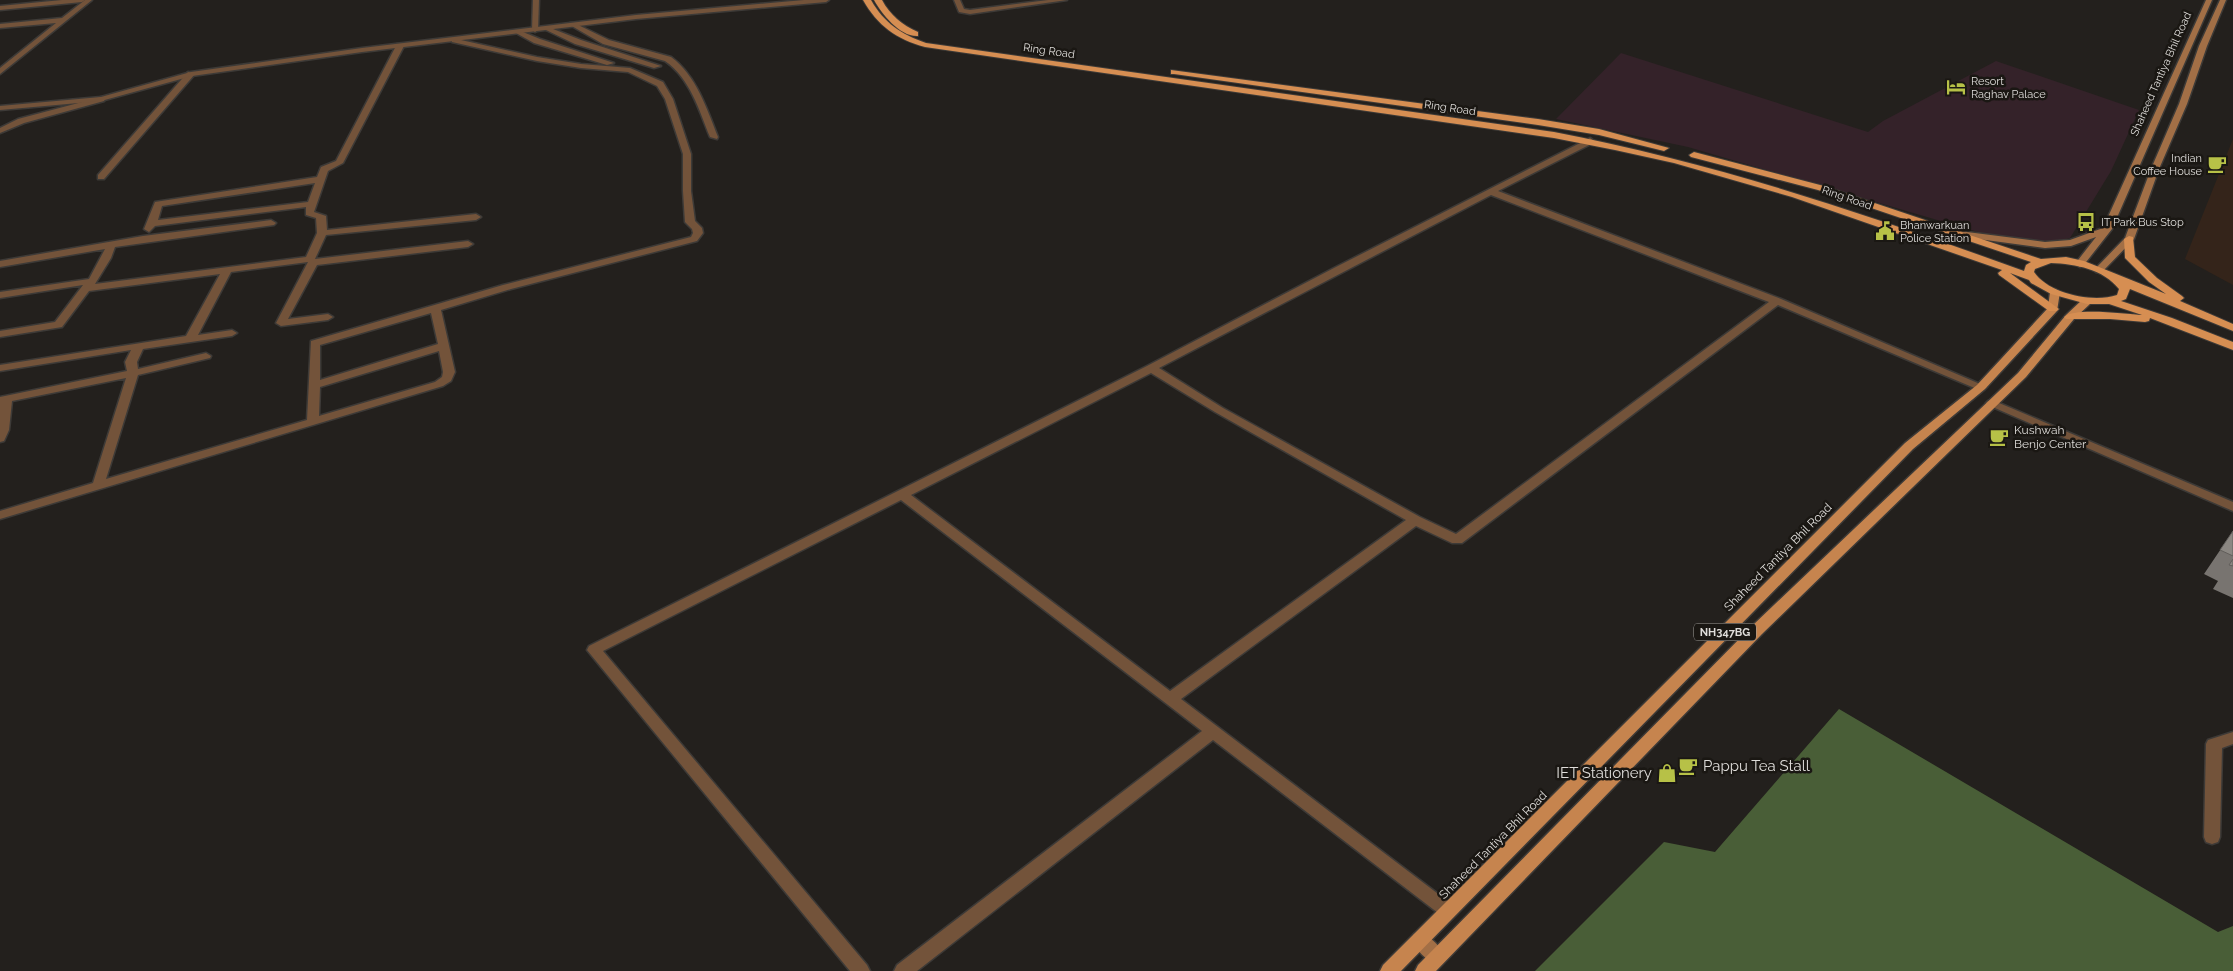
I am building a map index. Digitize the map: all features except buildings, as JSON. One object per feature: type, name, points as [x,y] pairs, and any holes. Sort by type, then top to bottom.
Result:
[{"type":"highway","name":"Ring Road","points":[[867,0],[876,17],[890,31],[925,45],[1590,141],[1708,168],[1819,201],[2031,277],[2041,285],[2056,292],[2087,301],[2110,301]]},
{"type":"highway","name":"Ring Road","points":[[878,0],[883,10],[907,30],[927,38],[1599,132],[1821,188],[2040,262]]},
{"type":"highway","points":[[2129,240],[2130,258],[2153,280],[2202,315]]},
{"type":"highway","points":[[1970,255],[2018,283],[2053,309]]},
{"type":"highway","points":[[2031,277],[2030,267],[2040,262],[2058,260],[2080,264],[2099,270],[2118,280],[2233,328]]},
{"type":"highway","points":[[2110,301],[2118,300],[2125,294],[2123,285],[2118,280]]},
{"type":"highway","points":[[2110,301],[2168,320],[2233,348]]},
{"type":"highway","points":[[2070,317],[2123,316],[2153,320],[2193,332],[2233,348]]},
{"type":"main road","name":"Shaheed Tantiya Bhil Road","points":[[2080,264],[2107,229],[2209,0]]},
{"type":"main road","points":[[2099,270],[2129,240],[2223,0]]},
{"type":"main road","points":[[2144,145],[2164,149]]},
{"type":"main road","points":[[1959,234],[2045,245],[2071,243],[2107,229]]},
{"type":"main road","points":[[2053,309],[2056,292]]},
{"type":"main road","name":"NH347BG","points":[[1424,971],[1757,630],[2022,375],[2070,317],[2087,301]]},
{"type":"main road","name":"Shaheed Tantiya Bhil Road","points":[[1389,971],[1909,446],[1981,388],[2053,309]]},
{"type":"main road","points":[[1420,940],[1437,957]]},
{"type":"street","points":[[0,8],[82,0]]},
{"type":"street","points":[[0,72],[89,0]]},
{"type":"street","points":[[535,30],[536,0]]},
{"type":"street","points":[[0,131],[25,120],[191,74],[572,24],[826,0]]},
{"type":"street","points":[[956,0],[961,11],[970,12],[1064,0]]},
{"type":"street","points":[[0,26],[65,20]]},
{"type":"street","points":[[572,24],[594,37],[676,63],[698,99],[714,137]]},
{"type":"street","points":[[546,28],[578,42],[657,66]]},
{"type":"street","points":[[315,343],[507,287],[694,239],[698,233],[697,228],[690,222],[687,191],[687,154],[669,99],[660,84],[630,70],[537,41],[518,32]]},
{"type":"street","points":[[455,40],[538,59],[581,66],[630,70]]},
{"type":"street","points":[[313,422],[315,343],[328,317],[282,323],[322,233],[321,216],[309,213],[324,169],[339,163],[400,46]]},
{"type":"street","points":[[101,177],[191,74]]},
{"type":"street","points":[[0,108],[101,99]]},
{"type":"street","points":[[7,119],[25,120]]},
{"type":"street","points":[[861,971],[594,650],[1151,368],[1337,270],[1590,141]]},
{"type":"street","points":[[143,239],[152,224],[158,204],[321,179]]},
{"type":"street","points":[[1491,192],[1777,301],[1981,388]]},
{"type":"street","points":[[152,224],[312,204]]},
{"type":"street","points":[[322,233],[476,217]]},
{"type":"street","points":[[0,264],[143,239],[271,223]]},
{"type":"street","points":[[0,334],[58,325],[89,285],[106,258],[111,244]]},
{"type":"street","points":[[0,295],[468,244]]},
{"type":"street","points":[[190,339],[227,270]]},
{"type":"street","points":[[1151,368],[1219,410],[1414,520],[1457,540],[1777,301]]},
{"type":"street","points":[[0,515],[439,384],[446,379],[449,372],[435,308]]},
{"type":"street","points":[[0,368],[232,333]]},
{"type":"street","points":[[98,486],[133,373],[131,362],[139,346]]},
{"type":"street","points":[[314,385],[443,346]]},
{"type":"street","points":[[0,438],[4,430],[4,399],[206,356]]},
{"type":"street","points":[[1992,403],[2233,507]]},
{"type":"street","points":[[902,494],[1448,911]]},
{"type":"street","points":[[1171,698],[1414,520]]},
{"type":"street","points":[[903,971],[1213,731]]},
{"type":"street","points":[[2212,837],[2214,744],[2233,738]]},
{"type":"shaded area","points":[[1621,53],[1868,132],[1883,121],[1996,61],[2139,110],[2111,171],[2070,238],[2048,243],[2019,244],[1688,147],[1556,119]]},
{"type":"shaded area","points":[[2233,139],[2233,285],[2185,259]]},
{"type":"green space","points":[[1839,709],[2218,932],[2233,926],[2233,971],[1535,971],[1664,842],[1715,852]]},
{"type":"place","name":"Resort Raghav Palace","points":[[1956,87]]},
{"type":"place","name":"Indian Coffee House","points":[[2217,164]]},
{"type":"place","name":"IT Park Bus Stop","points":[[2086,222]]},
{"type":"place","name":"Bhanwarkuan Police Station","points":[[1885,231]]},
{"type":"place","name":"Kushwah Benjo Center","points":[[1999,437]]},
{"type":"place","name":"Pappu Tea Stall","points":[[1688,766]]},
{"type":"place","name":"IET Stationery","points":[[1667,773]]}]
